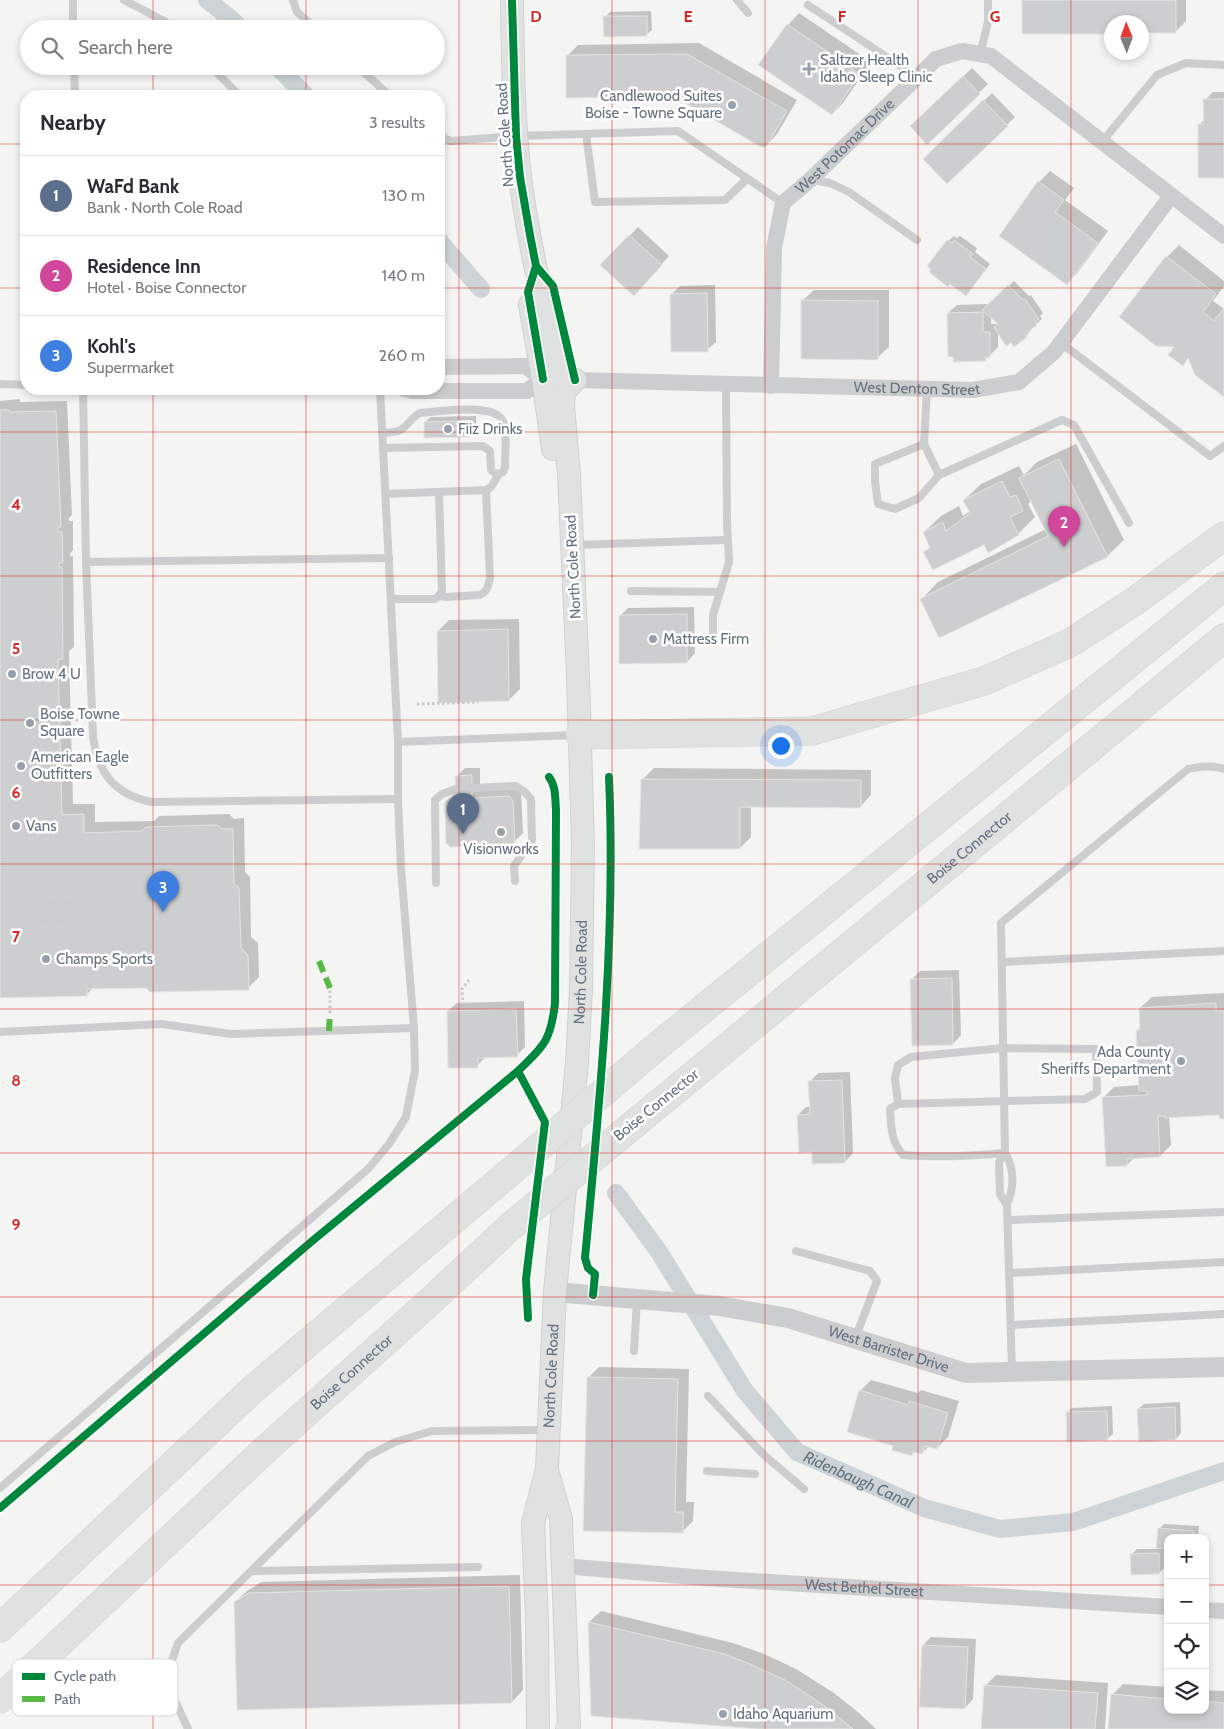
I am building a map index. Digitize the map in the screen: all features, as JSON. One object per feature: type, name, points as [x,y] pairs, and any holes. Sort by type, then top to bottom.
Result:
[{"type":"highway","points":[[580,735],[812,731],[984,681],[1070,643],[1135,602],[1224,536]]},
{"type":"highway","points":[[0,1628],[252,1390],[655,1048],[1224,586]]},
{"type":"highway","name":"Boise Connector","points":[[43,1659],[267,1448],[511,1226],[1224,638]]},
{"type":"highway","name":"Boise Connector","points":[[0,1699],[12,1688]]},
{"type":"main road","name":"North Cole Road","points":[[512,0],[516,136],[520,177],[536,266],[528,292],[554,454],[569,474]]},
{"type":"main road","name":"North Cole Road","points":[[536,266],[553,286],[575,380],[580,452],[569,474],[583,845],[581,989],[577,1063],[555,1292],[547,1469],[532,1523],[537,1623],[538,1729]]},
{"type":"main road","name":"North Cole Road","points":[[547,1469],[561,1519],[569,1726],[567,1729]]},
{"type":"street","name":"West Potomac Drive","points":[[772,386],[774,248],[783,204],[936,59],[962,51],[991,56],[1224,236]]},
{"type":"street","name":"West Denton Street","points":[[575,380],[974,390],[1019,382],[1054,352],[1171,196]]},
{"type":"street","points":[[445,367],[526,366],[543,379],[527,390],[445,391]]},
{"type":"street","name":"West Barrister Drive","points":[[555,1292],[719,1306],[788,1318],[966,1373],[1224,1366]]},
{"type":"street","name":"West Bethel Street","points":[[563,1566],[706,1578],[1164,1608]]},
{"type":"street","points":[[1209,1610],[1224,1611]]},
{"type":"lane","points":[[72,0],[73,20]]},
{"type":"lane","points":[[124,0],[162,20]]},
{"type":"lane","points":[[293,0],[297,12],[306,20]]},
{"type":"lane","points":[[737,0],[748,13]]},
{"type":"lane","points":[[980,54],[988,22],[988,0]]},
{"type":"lane","points":[[808,5],[917,77]]},
{"type":"lane","points":[[1102,142],[1157,75],[1186,63],[1224,65]]},
{"type":"lane","points":[[74,75],[75,90]]},
{"type":"lane","points":[[219,75],[234,90]]},
{"type":"lane","points":[[367,75],[383,90]]},
{"type":"lane","points":[[445,138],[451,141],[516,136],[678,130],[783,204]]},
{"type":"lane","points":[[586,134],[595,202],[725,200],[747,178]]},
{"type":"lane","points":[[810,180],[830,183],[849,192],[917,240]]},
{"type":"lane","points":[[1061,343],[1210,456],[1224,446]]},
{"type":"lane","points":[[0,384],[20,385]]},
{"type":"lane","points":[[714,640],[713,615],[729,562],[727,540],[726,385]]},
{"type":"lane","points":[[927,389],[924,444],[939,474]]},
{"type":"lane","points":[[83,395],[86,562],[94,742],[103,771],[122,791],[135,798],[151,802],[398,799]]},
{"type":"lane","points":[[0,1488],[368,1169],[389,1144],[406,1117],[415,1070],[414,1028],[401,870],[398,742],[380,395]]},
{"type":"lane","points":[[382,433],[396,432],[403,429],[414,416],[420,413],[485,409],[497,413],[504,424],[505,467],[495,482],[486,490],[386,494]]},
{"type":"lane","points":[[924,444],[875,464],[878,504],[895,509],[919,498],[939,474],[1062,420],[1074,425],[1129,523]]},
{"type":"lane","points":[[383,448],[484,446],[490,451],[491,470],[495,474],[499,474]]},
{"type":"lane","points":[[439,596],[480,595],[488,587],[490,578],[486,490]]},
{"type":"lane","points":[[391,599],[435,599],[442,590],[439,492]]},
{"type":"lane","points":[[572,545],[727,540]]},
{"type":"lane","points":[[86,562],[389,558]]},
{"type":"lane","points":[[631,591],[720,592]]},
{"type":"lane","points":[[398,742],[580,735]]},
{"type":"lane","points":[[1012,1373],[1007,1205],[1012,1194],[1012,1178],[1011,1162],[1005,1153],[1001,923],[1188,769],[1201,766],[1224,769]]},
{"type":"lane","points":[[472,788],[516,786],[526,792],[531,799],[532,840],[514,866],[515,880]]},
{"type":"lane","points":[[436,883],[434,800],[442,794],[456,789]]},
{"type":"lane","points":[[1002,962],[1224,951]]},
{"type":"lane","points":[[0,1032],[162,1024],[231,1034],[414,1028]]},
{"type":"lane","points":[[898,1104],[895,1078],[898,1065],[911,1057],[1003,1048],[1096,1049],[1097,1092],[1085,1098],[898,1104],[890,1109],[891,1136],[903,1154],[918,1156],[1005,1153]]},
{"type":"lane","points":[[1005,1153],[999,1162],[1000,1194],[1007,1205]]},
{"type":"lane","points":[[1008,1220],[1224,1212]]},
{"type":"lane","points":[[796,1251],[870,1271],[877,1281],[855,1338]]},
{"type":"lane","points":[[1009,1273],[1224,1262]]},
{"type":"lane","points":[[634,1351],[636,1300]]},
{"type":"lane","points":[[1011,1325],[1224,1314]]},
{"type":"lane","points":[[708,1396],[764,1455],[804,1489]]},
{"type":"lane","points":[[172,1659],[178,1643],[368,1456],[395,1442],[432,1431],[548,1430]]},
{"type":"lane","points":[[707,1472],[755,1474]]},
{"type":"lane","points":[[252,1571],[478,1568]]},
{"type":"lane","points":[[178,1707],[188,1729]]},
{"type":"path","points":[[417,704],[478,702]]},
{"type":"path","points":[[34,904],[70,903]]},
{"type":"path","points":[[36,921],[73,920]]},
{"type":"path","points":[[462,1005],[462,989],[469,980]]},
{"type":"path","points":[[330,988],[330,1013]]},
{"type":"building","points":[[1022,0],[1176,0],[1176,33],[1149,33],[1149,15],[1104,15],[1104,34],[1022,34]]},
{"type":"building","points":[[603,16],[647,16],[647,36],[604,37]]},
{"type":"building","name":"Saltzer Health Idaho Sleep Clinic","points":[[787,24],[860,74],[832,115],[758,65]]},
{"type":"building","name":"Candlewood Suites Boise - Towne Square","points":[[687,54],[787,111],[766,147],[761,147],[673,96],[566,98],[566,55]]},
{"type":"building","points":[[963,76],[980,94],[927,145],[910,126]]},
{"type":"building","points":[[1203,99],[1224,99],[1224,178],[1198,178],[1198,124],[1204,124]]},
{"type":"building","points":[[983,100],[1008,126],[947,184],[923,159]]},
{"type":"building","points":[[1038,181],[1064,200],[1055,212],[1098,243],[1067,285],[999,236]]},
{"type":"building","points":[[629,235],[662,265],[634,296],[600,265]]},
{"type":"building","points":[[947,240],[952,243],[954,240],[973,254],[970,257],[986,269],[966,296],[950,284],[948,287],[929,272],[931,269],[927,266]]},
{"type":"building","points":[[1166,256],[1216,294],[1203,312],[1214,321],[1224,308],[1224,397],[1195,375],[1188,358],[1183,366],[1168,355],[1174,347],[1156,346],[1119,317]]},
{"type":"building","points":[[1008,285],[1023,300],[1025,299],[1039,319],[1035,322],[1037,325],[1025,334],[1027,337],[1014,347],[1011,343],[1006,346],[994,327],[998,324],[982,310]]},
{"type":"building","points":[[707,293],[708,352],[671,352],[670,294]]},
{"type":"building","points":[[801,300],[878,301],[878,360],[801,359]]},
{"type":"building","points":[[983,312],[983,332],[990,332],[990,357],[985,357],[986,361],[953,362],[953,357],[948,357],[947,313]]},
{"type":"building","name":"Boise Towne Square","points":[[0,410],[9,410],[9,412],[56,411],[61,527],[58,527],[58,532],[62,532],[63,563],[59,563],[59,567],[62,567],[63,659],[58,659],[62,815],[84,814],[84,833],[142,831],[146,827],[217,825],[222,829],[233,829],[234,884],[239,888],[241,948],[248,955],[249,990],[150,992],[146,988],[87,989],[87,996],[0,998]]},
{"type":"building","name":"Fiiz Drinks","points":[[471,421],[472,437],[424,438],[424,422]]},
{"type":"building","points":[[1059,459],[1108,557],[939,638],[920,599],[1048,536],[1019,478]]},
{"type":"building","points":[[1002,481],[1010,497],[1016,495],[1023,511],[1010,517],[1019,535],[988,553],[984,545],[933,570],[923,552],[930,548],[923,532],[943,522],[946,531],[970,513],[963,500]]},
{"type":"building","name":"Mattress Firm","points":[[687,614],[687,663],[619,664],[619,615]]},
{"type":"building","points":[[508,629],[509,701],[438,703],[437,631]]},
{"type":"building","points":[[472,775],[472,798],[509,796],[513,801],[515,842],[512,845],[450,847],[446,843],[445,802],[449,798],[456,798],[455,776]]},
{"type":"building","points":[[641,779],[861,780],[861,808],[740,807],[740,849],[639,849]]},
{"type":"building","points":[[952,978],[953,1045],[912,1046],[910,979]]},
{"type":"building","name":"Ada County Sheriffs Department","points":[[1216,1003],[1216,1011],[1224,1011],[1224,1119],[1220,1119],[1219,1115],[1165,1118],[1165,1116],[1158,1116],[1160,1157],[1127,1159],[1127,1166],[1106,1167],[1102,1097],[1147,1095],[1147,1091],[1139,1091],[1136,1030],[1140,1030],[1139,1008]]},
{"type":"building","points":[[516,1009],[518,1057],[478,1058],[478,1068],[448,1068],[447,1011]]},
{"type":"building","points":[[842,1080],[845,1163],[812,1164],[812,1152],[799,1153],[797,1115],[810,1114],[808,1081]]},
{"type":"building","points":[[587,1377],[678,1379],[675,1512],[683,1512],[683,1533],[583,1531]]},
{"type":"building","points":[[859,1390],[908,1405],[909,1401],[948,1413],[937,1449],[925,1446],[922,1454],[913,1452],[912,1456],[892,1450],[893,1446],[847,1432]]},
{"type":"building","points":[[1175,1407],[1176,1440],[1139,1442],[1137,1409]]},
{"type":"building","points":[[1107,1411],[1108,1440],[1067,1442],[1066,1412]]},
{"type":"building","points":[[1158,1528],[1194,1531],[1194,1534],[1164,1534],[1164,1549],[1156,1548]]},
{"type":"building","points":[[1159,1553],[1159,1574],[1131,1575],[1130,1554]]},
{"type":"building","points":[[509,1586],[512,1703],[237,1710],[234,1602],[249,1593]]},
{"type":"building","points":[[588,1622],[721,1653],[750,1664],[785,1680],[822,1704],[853,1729],[759,1729],[591,1716]]},
{"type":"building","points":[[922,1645],[968,1647],[965,1709],[919,1707]]},
{"type":"building","points":[[984,1685],[1098,1693],[1095,1729],[981,1729]]},
{"type":"building","points":[[1111,1694],[1164,1699],[1164,1714],[1209,1714],[1209,1701],[1224,1703],[1224,1729],[1108,1729]]},
{"type":"waterway","name":"Ridenbaugh Canal","points":[[207,0],[232,20]]},
{"type":"waterway","name":"Ridenbaugh Canal","points":[[286,75],[300,90]]},
{"type":"waterway","name":"Ridenbaugh Canal","points":[[445,248],[481,289]]},
{"type":"waterway","name":"Ridenbaugh Canal","points":[[616,1193],[659,1252],[745,1391],[797,1452],[924,1508],[1000,1529],[1073,1522],[1224,1471]]},
{"type":"marked path","points":[[319,961],[330,988]]},
{"type":"marked path","points":[[329,1031],[330,1013]]},
{"type":"cycle path","points":[[512,0],[516,136],[520,177],[536,266],[553,286],[575,380]]},
{"type":"cycle path","points":[[536,266],[528,292],[543,379]]},
{"type":"cycle path","points":[[0,1508],[311,1242],[518,1071],[545,1042],[551,1026],[555,1003],[556,810],[554,788],[549,777]]},
{"type":"cycle path","points":[[593,1295],[595,1274],[588,1268],[585,1258],[601,1078],[608,958],[611,838],[609,777]]},
{"type":"cycle path","points":[[518,1071],[545,1122],[526,1279],[528,1318]]},
{"type":"place","name":"Saltzer Health Idaho Sleep Clinic","points":[[809,69]]},
{"type":"place","name":"Candlewood Suites Boise - Towne Square","points":[[732,105]]},
{"type":"place","name":"Fiiz Drinks","points":[[448,429]]},
{"type":"place","name":"Residence Inn","points":[[1064,547]]},
{"type":"place","name":"Mattress Firm","points":[[653,639]]},
{"type":"place","name":"Brow 4 U","points":[[12,674]]},
{"type":"place","name":"Boise Towne Square","points":[[30,723]]},
{"type":"place","name":"American Eagle Outfitters","points":[[21,766]]},
{"type":"place","name":"Vans","points":[[16,826]]},
{"type":"place","name":"Visionworks","points":[[501,832]]},
{"type":"place","name":"WaFd Bank","points":[[463,834]]},
{"type":"place","name":"Kohl's","points":[[163,912]]},
{"type":"place","name":"Champs Sports","points":[[46,959]]},
{"type":"place","name":"Ada County Sheriffs Department","points":[[1181,1061]]},
{"type":"place","name":"Idaho Aquarium","points":[[723,1714]]}]
